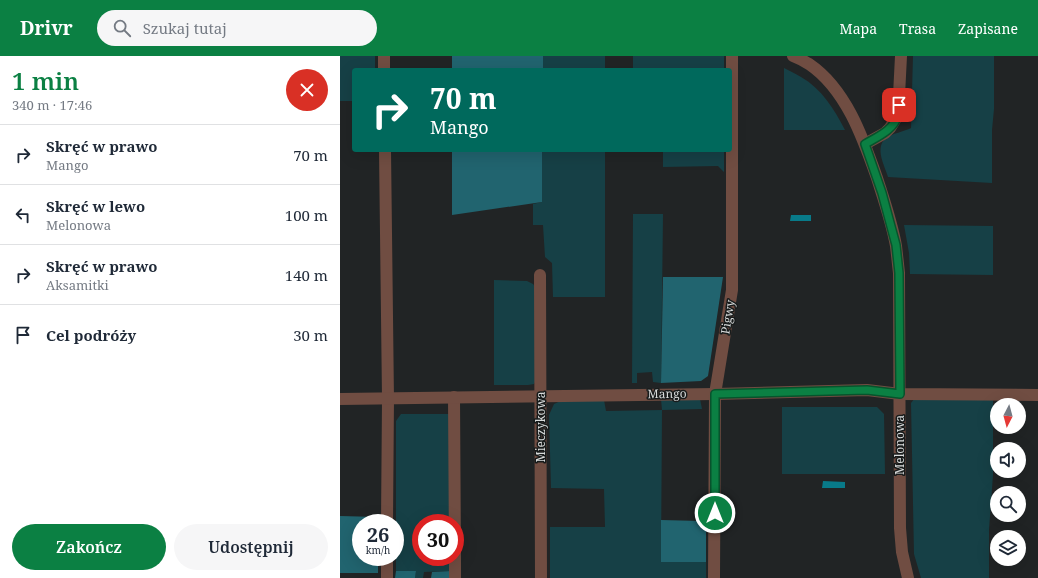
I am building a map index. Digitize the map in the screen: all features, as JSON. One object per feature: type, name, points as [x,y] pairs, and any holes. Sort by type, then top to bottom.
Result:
[{"type":"street","points":[[384,56],[384,68]]},
{"type":"street","name":"Pigwy","points":[[714,578],[715,394],[732,290],[732,56]]},
{"type":"street","name":"Melonowa","points":[[793,56],[810,64],[829,82],[848,110],[865,144],[882,193],[896,245],[899,273],[900,528],[902,552],[908,578]]},
{"type":"street","points":[[865,144],[885,133],[898,115],[900,56]]},
{"type":"street","points":[[385,152],[388,514]]},
{"type":"street","name":"Mieczykowa","points":[[540,275],[541,578]]},
{"type":"street","name":"Mango","points":[[340,399],[715,394],[867,390],[900,394],[1038,395]]},
{"type":"street","points":[[454,397],[455,514]]},
{"type":"street","points":[[387,566],[387,578]]},
{"type":"street","points":[[455,566],[455,578]]},
{"type":"shaded area","points":[[340,56],[375,56],[375,68],[352,68],[352,101],[340,101]]},
{"type":"shaded area","points":[[452,56],[543,56],[543,68],[452,68]]},
{"type":"shaded area","points":[[543,56],[605,56],[605,68],[543,68]]},
{"type":"shaded area","points":[[633,56],[724,56],[724,68],[633,68]]},
{"type":"shaded area","points":[[913,56],[994,56],[992,183],[888,177],[881,157],[881,147],[886,138],[911,128]]},
{"type":"shaded area","points":[[784,68],[815,87],[832,107],[845,130],[784,130]]},
{"type":"shaded area","points":[[452,152],[542,152],[542,202],[452,215]]},
{"type":"shaded area","points":[[542,152],[605,152],[605,297],[553,297],[552,263],[545,257],[543,225],[533,225],[533,204],[542,202]]},
{"type":"shaded area","points":[[663,152],[724,152],[724,172],[718,166],[663,167]]},
{"type":"shaded area","points":[[633,214],[663,214],[661,383],[653,382],[652,372],[637,373],[637,383],[632,383]]},
{"type":"shaded area","points":[[791,215],[811,215],[811,221],[790,221]]},
{"type":"shaded area","points":[[904,225],[993,226],[993,275],[910,274],[909,253]]},
{"type":"shaded area","points":[[663,277],[723,277],[708,376],[701,381],[661,383]]},
{"type":"shaded area","points":[[494,280],[527,281],[533,284],[537,289],[539,373],[534,384],[494,385]]},
{"type":"shaded area","points":[[915,398],[990,400],[990,434],[993,434],[993,442],[990,442],[990,478],[993,478],[992,486],[990,486],[989,578],[921,578],[914,554],[911,403]]},
{"type":"shaded area","points":[[661,399],[700,399],[702,409],[662,410]]},
{"type":"shaded area","points":[[563,400],[604,400],[606,411],[662,410],[661,562],[706,562],[706,578],[550,578],[550,527],[605,527],[604,489],[551,488],[549,415],[554,404]]},
{"type":"shaded area","points":[[782,407],[877,407],[884,414],[885,474],[782,474]]},
{"type":"shaded area","points":[[401,414],[452,414],[451,514],[412,514],[412,566],[451,566],[451,571],[424,572],[423,578],[415,578],[416,571],[396,571],[396,566],[404,566],[404,514],[396,514],[396,421]]},
{"type":"shaded area","points":[[823,481],[845,482],[845,488],[822,488]]},
{"type":"shaded area","points":[[706,515],[706,562],[661,562],[661,520],[701,521]]},
{"type":"shaded area","points":[[340,516],[352,516],[352,566],[378,566],[378,573],[340,573]]},
{"type":"shaded area","points":[[396,571],[416,571],[415,578],[395,578]]},
{"type":"shaded area","points":[[451,571],[451,578],[431,578],[432,572]]},
{"type":"route","points":[[715,513],[715,394],[867,390],[900,394],[899,273],[896,245],[882,193],[865,144],[885,133],[890,128],[898,115],[899,105]]}]
